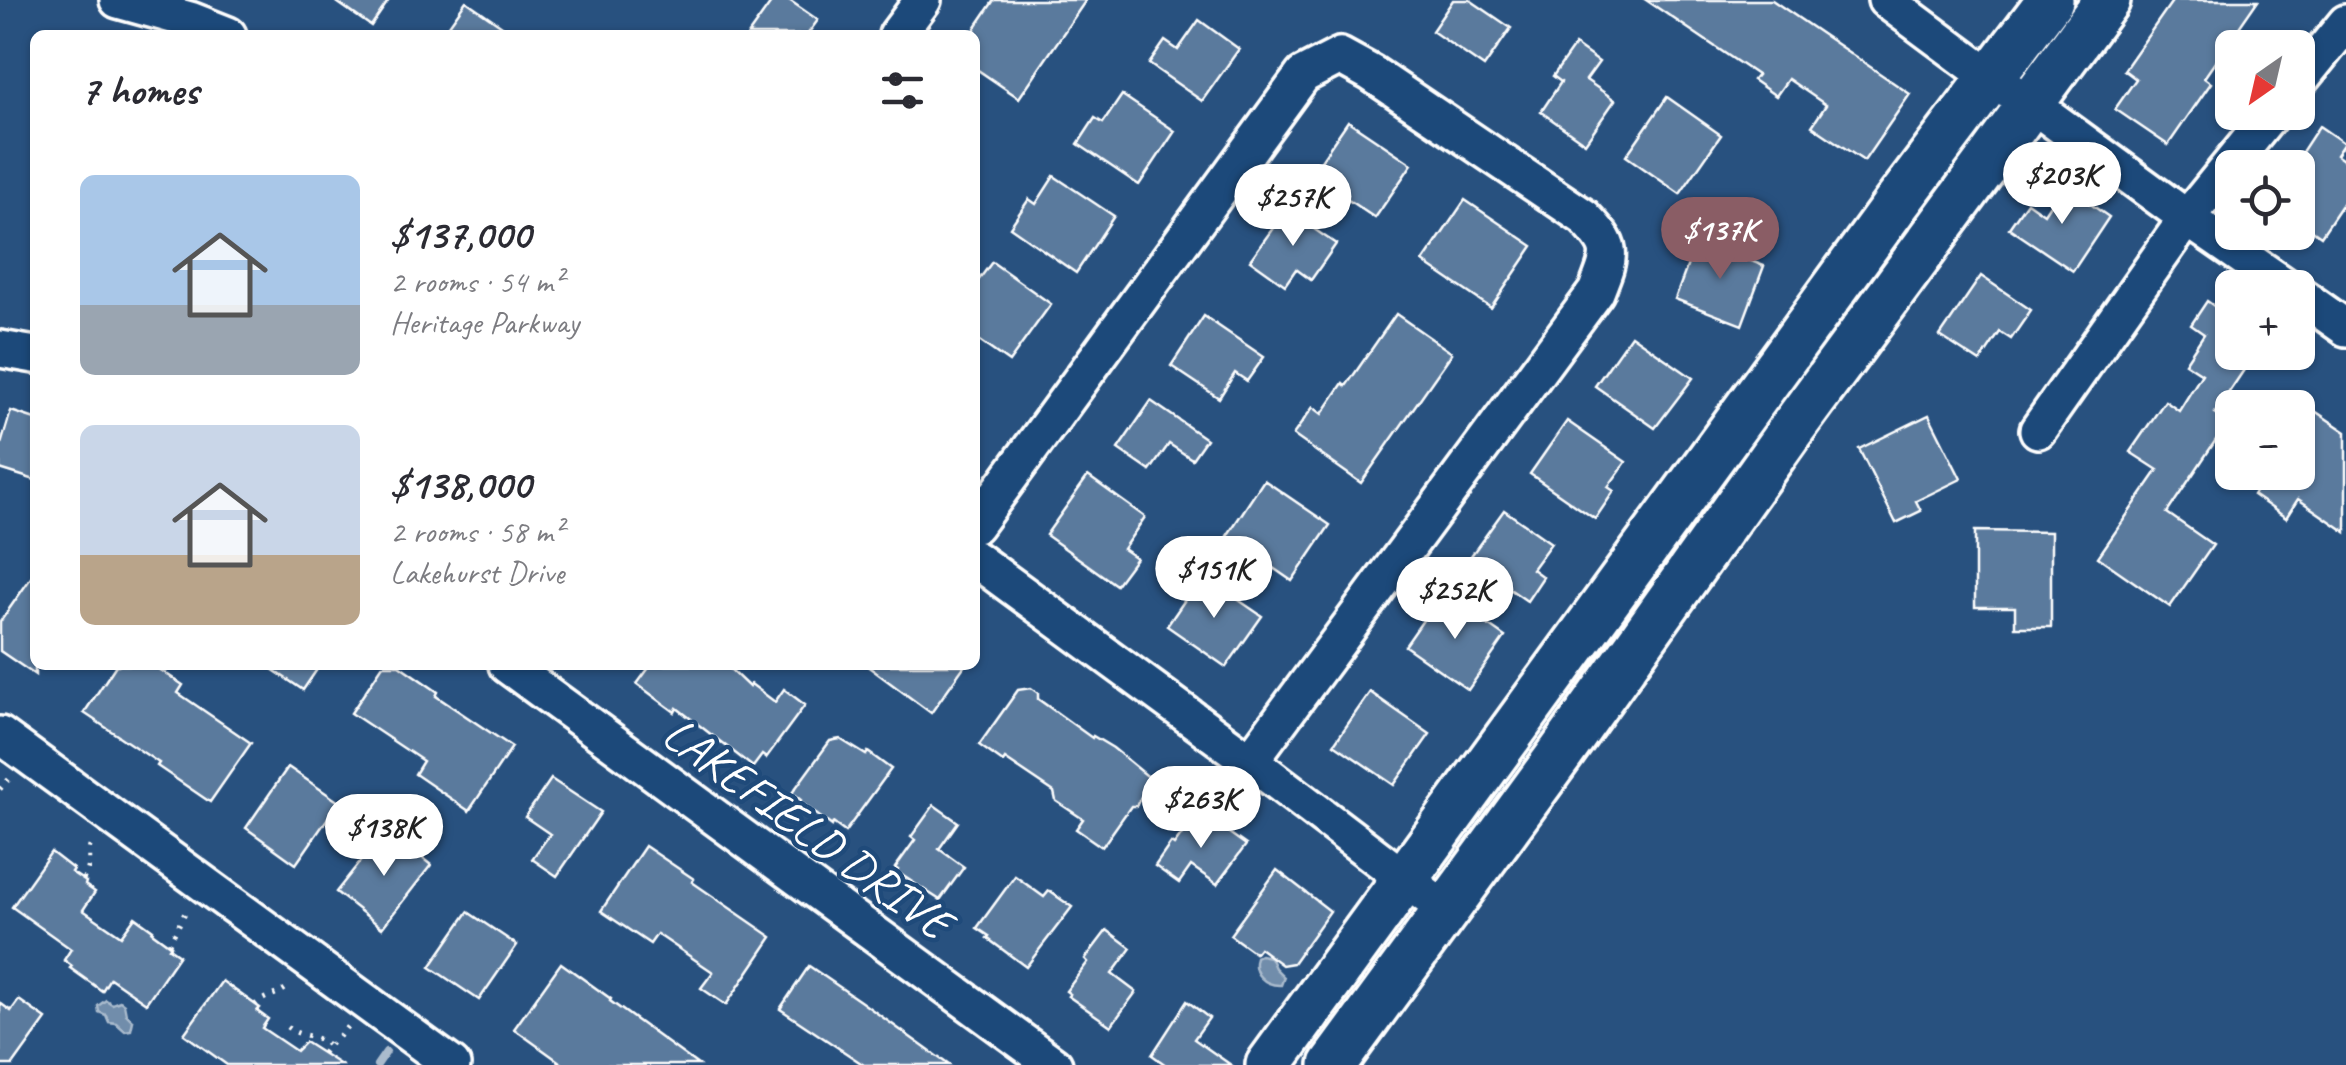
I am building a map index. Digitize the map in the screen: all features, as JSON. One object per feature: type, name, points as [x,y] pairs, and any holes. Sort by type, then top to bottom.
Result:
[{"type":"main road","points":[[1269,1065],[1872,236],[2050,0]]},
{"type":"main road","points":[[1333,1065],[1790,431],[2107,0]]},
{"type":"street","points":[[118,0],[215,30]]},
{"type":"street","points":[[901,30],[923,0]]},
{"type":"street","points":[[1886,0],[2262,270]]},
{"type":"street","points":[[2315,61],[2346,23]]},
{"type":"street","points":[[980,518],[1303,74],[1340,56],[1584,217],[1606,240],[1608,262],[1596,292],[1250,761]]},
{"type":"street","points":[[2038,430],[2187,218],[2258,130]]},
{"type":"street","points":[[2315,306],[2346,328]]},
{"type":"street","points":[[0,349],[30,354]]},
{"type":"street","points":[[980,563],[1446,910]]},
{"type":"street","name":"LAKEFIELD DRIVE","points":[[513,670],[1036,1060]]},
{"type":"street","points":[[0,735],[452,1065]]},
{"type":"path","points":[[83,880],[90,866],[90,846],[111,816]]},
{"type":"path","points":[[168,944],[204,884]]},
{"type":"path","points":[[255,1005],[266,996],[287,989],[308,960]]},
{"type":"path","points":[[339,1036],[351,1022]]},
{"type":"path","points":[[288,1027],[302,1037],[317,1037],[330,1044],[323,1054]]},
{"type":"water","points":[[1256,957],[1270,957],[1284,977],[1281,985],[1270,983],[1257,973]]},
{"type":"water","points":[[106,1000],[124,1004],[133,1021],[131,1030],[109,1022],[99,1012],[98,1006]]},
{"type":"building","points":[[334,0],[389,0],[371,26]]},
{"type":"building","points":[[773,0],[789,0],[818,20],[811,30],[752,30]]},
{"type":"building","points":[[994,0],[1086,0],[1019,98],[980,71],[980,30],[975,28]]},
{"type":"building","points":[[1453,0],[1470,0],[1511,28],[1484,67],[1432,31]]},
{"type":"building","points":[[1646,0],[1772,0],[1910,94],[1864,161],[1812,126],[1826,105],[1788,79],[1776,96],[1753,80],[1757,75]]},
{"type":"building","points":[[2173,0],[2258,0],[2237,30],[2215,30],[2215,62],[2204,78],[2211,83],[2168,145],[2115,109],[2136,79],[2124,70]]},
{"type":"building","points":[[466,1],[508,30],[446,30]]},
{"type":"building","points":[[1199,20],[1239,49],[1202,101],[1149,64],[1165,41],[1178,50]]},
{"type":"building","points":[[1575,45],[1599,62],[1586,80],[1615,100],[1585,143],[1541,112],[1561,82],[1553,76]]},
{"type":"building","points":[[1122,95],[1175,131],[1139,185],[1078,144],[1095,118],[1103,123]]},
{"type":"building","points":[[1667,97],[1721,135],[1680,194],[1626,156]]},
{"type":"building","points":[[1348,121],[1412,164],[1375,218],[1311,175]]},
{"type":"building","points":[[2319,126],[2344,143],[2336,155],[2346,162],[2346,199],[2321,236],[2315,232],[2315,150],[2303,150]]},
{"type":"building","points":[[1054,176],[1114,216],[1076,273],[1010,227],[1029,199],[1036,204]]},
{"type":"building","points":[[2063,185],[2109,217],[2073,271],[2009,228],[2027,202],[2044,214]]},
{"type":"building","points":[[1465,200],[1533,246],[1491,308],[1423,262]]},
{"type":"building","points":[[1286,210],[1336,244],[1311,280],[1296,269],[1285,285],[1250,260]]},
{"type":"building","points":[[1697,240],[1764,266],[1742,325],[1675,299]]},
{"type":"building","points":[[992,262],[1051,304],[1009,362],[980,342],[980,278]]},
{"type":"building","points":[[1981,276],[2031,310],[2011,339],[2000,332],[1980,362],[1940,336]]},
{"type":"building","points":[[2207,301],[2215,307],[2215,370],[2244,370],[2230,390],[2215,390],[2215,441],[2167,513],[2213,545],[2170,607],[2098,557],[2158,470],[2130,452],[2165,401],[2179,411],[2202,374],[2185,363],[2204,334],[2191,325]]},
{"type":"building","points":[[1396,314],[1452,353],[1361,483],[1293,435],[1313,407],[1322,414],[1343,383],[1346,386]]},
{"type":"building","points":[[1204,316],[1264,357],[1247,381],[1235,373],[1219,398],[1171,366]]},
{"type":"building","points":[[1631,335],[1693,378],[1655,428],[1595,386]]},
{"type":"building","points":[[1151,401],[1206,439],[1192,459],[1169,444],[1150,471],[1118,449]]},
{"type":"building","points":[[11,411],[30,417],[30,478],[0,469],[0,448]]},
{"type":"building","points":[[2315,411],[2346,432],[2346,532],[2298,499],[2286,518],[2253,495],[2256,490],[2315,490]]},
{"type":"building","points":[[1929,415],[1961,479],[1916,501],[1921,511],[1896,523],[1859,449]]},
{"type":"building","points":[[1567,421],[1626,462],[1608,487],[1614,491],[1595,519],[1530,474]]},
{"type":"building","points":[[1088,476],[1145,517],[1123,549],[1136,558],[1116,585],[1046,535]]},
{"type":"building","points":[[1264,480],[1330,525],[1292,581],[1227,536]]},
{"type":"building","points":[[1504,510],[1551,543],[1532,569],[1543,577],[1527,601],[1468,560]]},
{"type":"building","points":[[1975,531],[2051,532],[2051,627],[2015,627],[2015,607],[1975,607]]},
{"type":"building","points":[[1202,575],[1262,616],[1226,667],[1167,626]]},
{"type":"building","points":[[30,579],[30,670],[35,670],[35,675],[0,651],[0,622]]},
{"type":"building","points":[[1442,593],[1505,637],[1468,690],[1405,646]]},
{"type":"building","points":[[113,670],[160,670],[183,685],[178,693],[251,743],[210,802],[84,713]]},
{"type":"building","points":[[273,670],[317,670],[303,690]]},
{"type":"building","points":[[380,670],[406,670],[438,692],[436,696],[512,747],[469,811],[415,774],[423,761],[351,713]]},
{"type":"building","points":[[647,670],[731,670],[749,687],[751,684],[775,702],[784,689],[805,705],[766,758],[762,755],[753,767],[677,708],[675,712],[637,684]]},
{"type":"building","points":[[873,670],[961,670],[931,713]]},
{"type":"building","points":[[1031,688],[1038,693],[1038,699],[1092,738],[1113,748],[1151,779],[1136,806],[1131,806],[1102,847],[1076,829],[1083,819],[1056,801],[1054,792],[979,745],[1018,690]]},
{"type":"building","points":[[1370,692],[1430,734],[1394,785],[1334,744]]},
{"type":"building","points":[[840,739],[891,769],[845,832],[792,793],[830,741]]},
{"type":"building","points":[[288,767],[339,802],[296,864],[246,828]]},
{"type":"building","points":[[551,779],[601,812],[557,876],[532,859],[550,834],[525,817]]},
{"type":"building","points":[[934,805],[958,822],[939,849],[964,867],[940,900],[895,868]]},
{"type":"building","points":[[1201,813],[1246,845],[1217,884],[1191,866],[1179,883],[1155,866]]},
{"type":"building","points":[[386,829],[431,865],[382,928],[336,892]]},
{"type":"building","points":[[645,846],[772,937],[726,1005],[701,988],[713,972],[657,934],[650,944],[601,911]]},
{"type":"building","points":[[51,852],[95,892],[83,910],[121,936],[135,917],[179,955],[146,1003],[110,978],[102,991],[64,960],[71,949],[12,907]]},
{"type":"building","points":[[1277,870],[1330,911],[1293,963],[1282,965],[1259,948],[1255,953],[1230,935]]},
{"type":"building","points":[[1015,876],[1044,897],[1049,891],[1072,907],[1026,967],[977,928]]},
{"type":"building","points":[[468,912],[517,945],[479,1000],[430,967]]},
{"type":"building","points":[[1107,930],[1131,948],[1112,974],[1136,992],[1111,1026],[1066,991]]},
{"type":"building","points":[[561,963],[698,1065],[564,1065],[514,1029]]},
{"type":"building","points":[[809,966],[949,1065],[864,1065],[780,1009]]},
{"type":"building","points":[[222,981],[260,1008],[257,1011],[268,1019],[262,1028],[296,1051],[305,1042],[341,1065],[227,1065],[184,1034]]},
{"type":"building","points":[[19,1000],[46,1019],[13,1065],[0,1065],[0,1003],[11,1011]]},
{"type":"building","points":[[1187,1001],[1209,1018],[1194,1039],[1231,1065],[1166,1065],[1152,1055]]},
{"type":"waterway","points":[[377,1065],[386,1052]]}]
